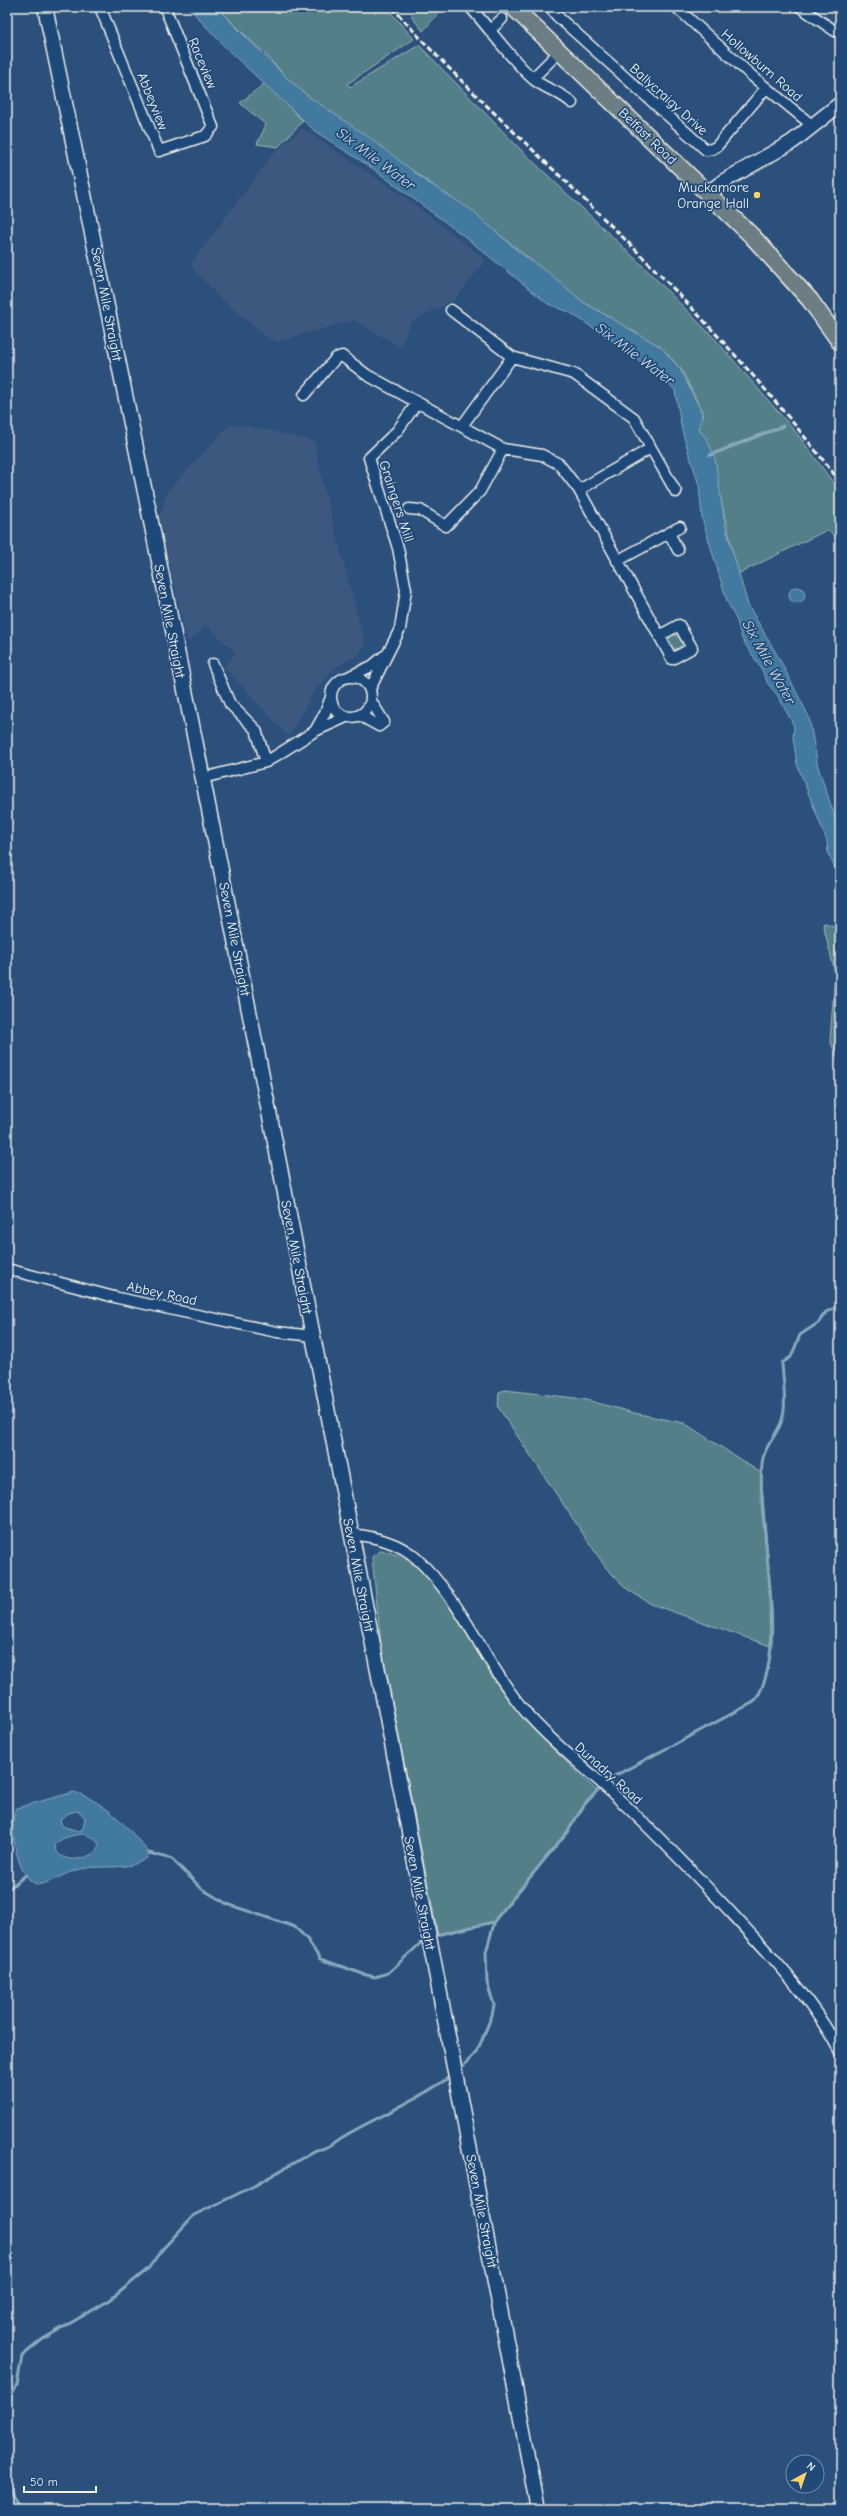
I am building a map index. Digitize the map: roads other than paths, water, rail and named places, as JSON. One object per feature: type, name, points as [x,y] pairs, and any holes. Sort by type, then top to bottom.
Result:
[{"type":"main road","name":"Seven Mile Straight","points":[[45,7],[203,778],[313,1336],[538,2509]]},
{"type":"main road","name":"Belfast Road","points":[[513,7],[752,236],[810,300],[840,342]]},
{"type":"main road","points":[[708,194],[724,181],[792,142],[840,104]]},
{"type":"street","name":"Abbeyview","points":[[100,7],[159,152],[205,136],[212,130]]},
{"type":"street","points":[[470,7],[533,78],[548,90],[562,91],[572,103]]},
{"type":"street","name":"Ballycraigy Drive","points":[[550,7],[558,16],[706,150],[717,146],[766,88]]},
{"type":"street","name":"Hollowburn Road","points":[[676,7],[766,88],[813,126]]},
{"type":"street","points":[[800,7],[835,30],[840,29]]},
{"type":"street","name":"Raceview","points":[[165,8],[212,120],[212,130]]},
{"type":"street","points":[[490,30],[502,19]]},
{"type":"street","points":[[533,78],[559,52]]},
{"type":"street","points":[[451,310],[512,357],[566,371],[580,377],[634,418],[676,492]]},
{"type":"street","points":[[304,395],[336,358],[341,356],[367,375],[503,449],[550,458],[565,470],[578,490],[659,636]]},
{"type":"street","points":[[462,426],[512,357]]},
{"type":"street","name":"Graingers Mill","points":[[370,689],[390,650],[402,622],[406,585],[381,490],[368,461],[371,454],[402,425],[417,402]]},
{"type":"street","points":[[578,490],[651,448]]},
{"type":"street","points":[[409,510],[420,510],[446,526],[480,491],[503,449]]},
{"type":"street","points":[[617,561],[680,527]]},
{"type":"street","points":[[669,533],[678,550]]},
{"type":"street","name":"Graingers Mill","points":[[349,676],[372,666],[390,650]]},
{"type":"street","points":[[213,664],[231,705],[257,732],[266,762]]},
{"type":"street","points":[[203,778],[266,762],[315,731],[346,716],[359,715],[379,726],[384,722],[371,702],[370,689],[362,679],[349,676],[343,678],[334,685],[325,713],[315,731]]},
{"type":"street","points":[[330,697],[335,709],[346,716]]},
{"type":"street","points":[[359,715],[371,702]]},
{"type":"street","name":"Abbey Road","points":[[7,1269],[118,1298],[277,1332],[313,1336]]},
{"type":"street","name":"Dunadry Road","points":[[352,1534],[393,1544],[422,1564],[457,1608],[517,1702],[549,1738],[610,1790],[686,1865],[776,1960],[804,1994],[840,2052]]},
{"type":"water","name":"Six Mile Water","points":[[188,7],[216,7],[288,79],[309,97],[366,135],[427,182],[470,209],[524,256],[549,273],[583,302],[661,347],[680,369],[700,409],[702,416],[699,430],[707,439],[715,458],[725,525],[748,605],[780,660],[809,717],[818,767],[840,832],[840,877],[828,854],[827,841],[797,764],[793,737],[794,726],[778,696],[768,684],[761,668],[742,639],[737,621],[727,601],[702,518],[699,485],[682,431],[675,390],[630,353],[583,321],[569,312],[548,304],[464,236],[372,168],[316,132],[230,52]]},
{"type":"water","points":[[797,587],[804,592],[805,595],[800,602],[797,603],[790,598],[789,595],[794,588]]},
{"type":"water","points":[[74,1792],[86,1796],[107,1809],[125,1825],[149,1853],[147,1858],[131,1865],[81,1869],[38,1885],[25,1875],[15,1846],[13,1824],[14,1815],[17,1808]],"holes":[[[76,1811],[80,1812],[85,1818],[83,1829],[78,1831],[62,1826],[60,1819],[69,1813]],[[81,1834],[87,1835],[96,1840],[99,1845],[96,1851],[83,1858],[75,1859],[61,1856],[57,1851],[55,1844],[67,1837]]]},
{"type":"waterway","points":[[710,455],[783,426]]},
{"type":"waterway","points":[[607,1780],[754,1702],[765,1679],[770,1652],[772,1620],[761,1490],[762,1464],[767,1447],[782,1420],[784,1407],[782,1363],[791,1357],[800,1335],[818,1323],[826,1312],[840,1305]]},
{"type":"waterway","points":[[462,2067],[477,2052],[492,2015],[494,2005],[487,1983],[486,1952],[495,1920],[568,1831],[585,1804],[598,1790]]},
{"type":"waterway","points":[[149,1853],[172,1859],[202,1889],[227,1904],[295,1927],[307,1939],[320,1959],[363,1974],[375,1977],[388,1973],[423,1941]]},
{"type":"waterway","points":[[7,1890],[26,1875]]},
{"type":"waterway","points":[[436,1935],[494,1922]]},
{"type":"waterway","points":[[7,2404],[17,2384],[22,2356],[43,2339],[110,2300],[148,2269],[160,2252],[194,2215],[254,2186],[316,2150],[328,2146],[423,2094],[448,2078]]},
{"type":"waterway","points":[[7,2459],[11,2492],[17,2504],[22,2509]]},
{"type":"railway","points":[[392,7],[466,86],[629,243],[661,276],[753,376],[840,482]]},
{"type":"place","name":"Muckamore Orange Hall","points":[[757,195]]}]
